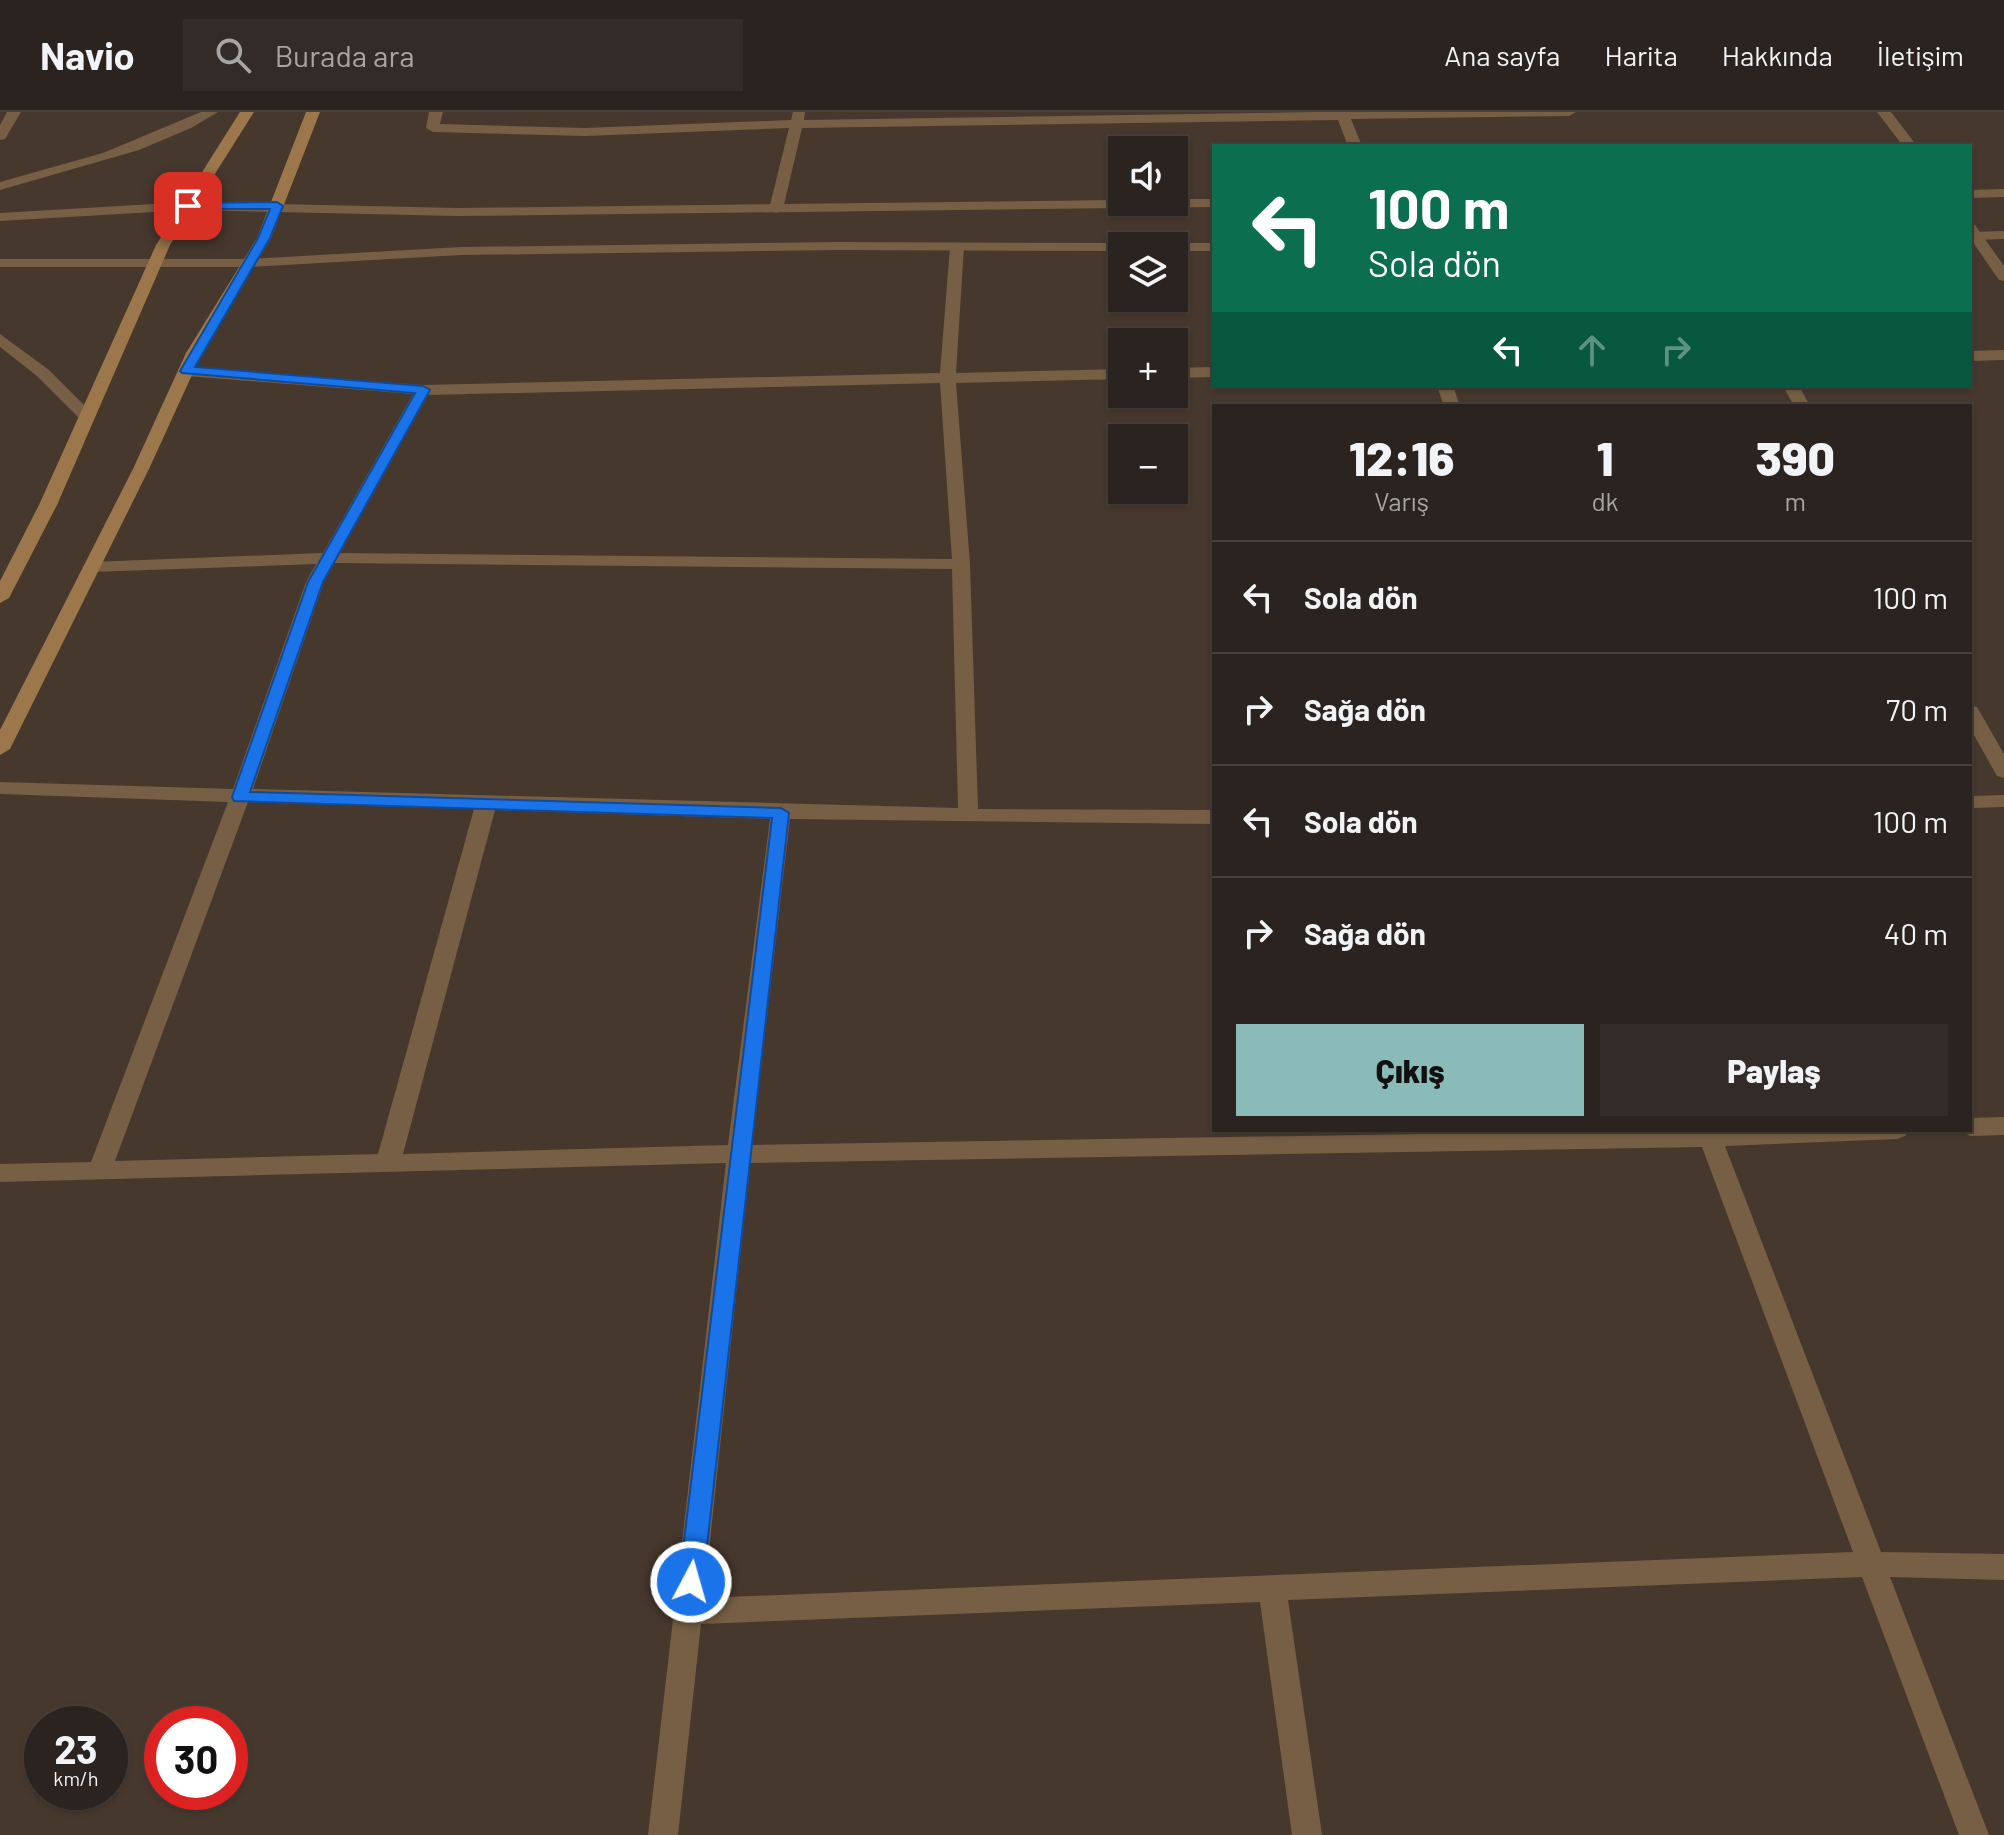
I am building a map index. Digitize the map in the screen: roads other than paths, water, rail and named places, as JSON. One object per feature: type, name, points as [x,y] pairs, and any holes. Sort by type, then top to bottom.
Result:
[{"type":"main road","points":[[1,594],[48,505],[163,245],[247,112]]},
{"type":"main road","points":[[0,749],[187,371],[264,238],[313,112]]},
{"type":"street","points":[[0,186],[72,169],[180,129],[211,112]]},
{"type":"street","points":[[436,112],[433,128],[585,132],[798,118],[1569,112]]},
{"type":"street","points":[[1884,112],[1908,144]]},
{"type":"street","points":[[0,136],[8,115]]},
{"type":"street","points":[[1343,115],[1354,144]]},
{"type":"street","points":[[776,209],[798,118]]},
{"type":"street","points":[[1972,194],[2004,193]]},
{"type":"street","points":[[0,217],[188,206],[458,212],[1212,203]]},
{"type":"street","points":[[1972,233],[2004,235]]},
{"type":"street","points":[[1972,233],[2004,277]]},
{"type":"street","points":[[957,247],[948,378],[961,564],[968,815]]},
{"type":"street","points":[[0,263],[249,263],[461,251],[1108,247]]},
{"type":"street","points":[[1188,247],[1212,247]]},
{"type":"street","points":[[0,339],[43,373],[87,417]]},
{"type":"street","points":[[1972,356],[2004,355]]},
{"type":"street","points":[[187,371],[423,390],[1108,374]]},
{"type":"street","points":[[1188,373],[1212,372]]},
{"type":"street","points":[[100,1170],[240,797],[315,582],[423,390]]},
{"type":"street","points":[[91,567],[329,558],[961,564]]},
{"type":"street","points":[[1972,715],[2004,772]]},
{"type":"street","points":[[0,788],[781,813],[1212,817]]},
{"type":"street","points":[[1972,802],[2004,801]]},
{"type":"street","points":[[388,1163],[486,804]]},
{"type":"street","points":[[663,1835],[739,1154],[781,813]]},
{"type":"street","points":[[1972,1127],[2004,1126]]},
{"type":"street","points":[[0,1173],[1803,1132]]},
{"type":"street","points":[[1709,1134],[1974,1835]]},
{"type":"street","points":[[687,1612],[1873,1564],[2004,1567]]},
{"type":"street","points":[[1272,1589],[1307,1835]]}]
